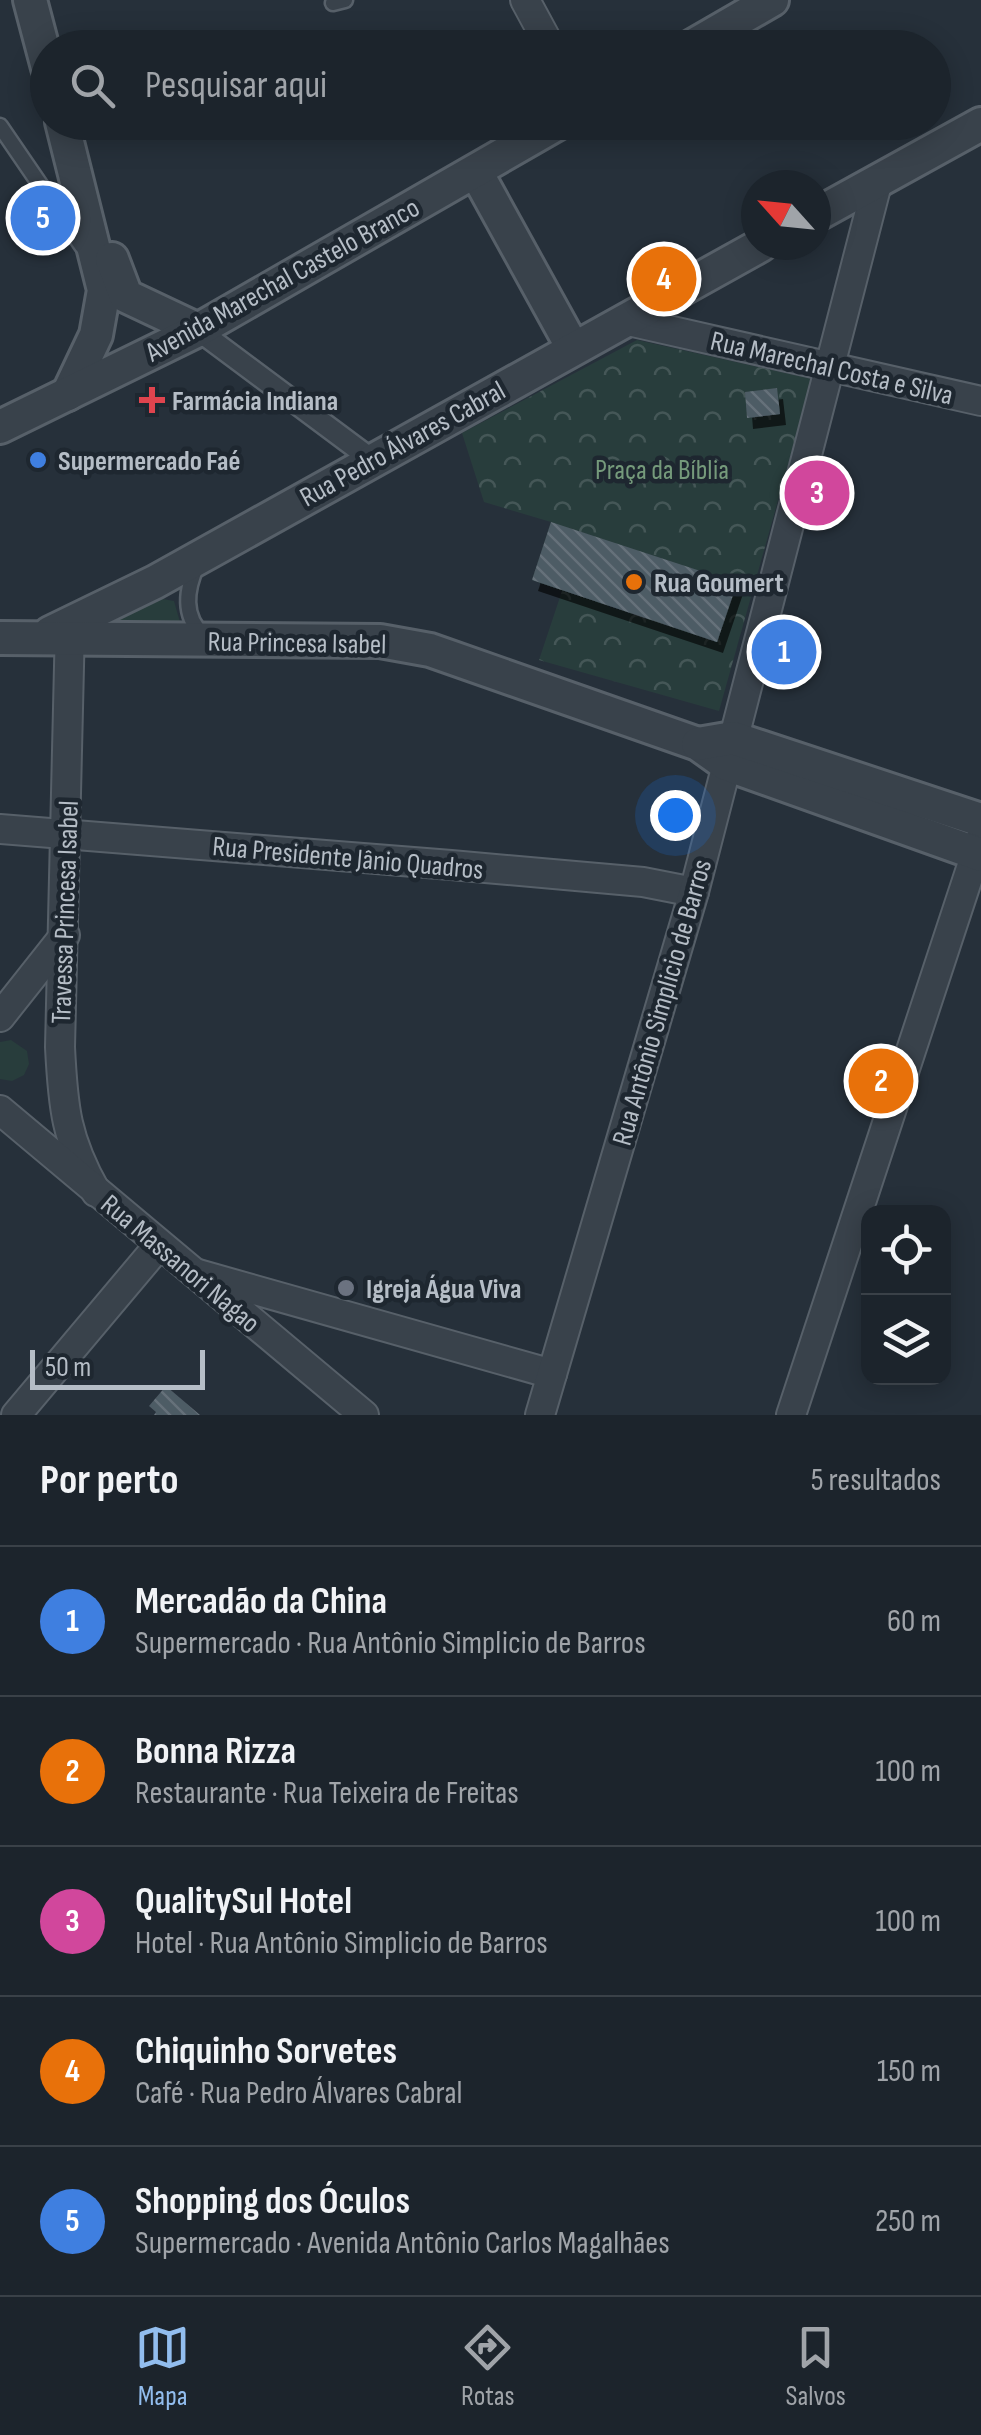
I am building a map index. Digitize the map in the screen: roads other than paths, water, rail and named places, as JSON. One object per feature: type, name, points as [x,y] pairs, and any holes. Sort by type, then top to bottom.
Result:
[{"type":"street","points":[[30,0],[38,30]]},
{"type":"street","points":[[50,0],[58,30]]},
{"type":"street","points":[[525,0],[541,30]]},
{"type":"street","points":[[720,30],[772,0]]},
{"type":"street","points":[[831,207],[981,124]]},
{"type":"street","points":[[67,140],[102,276],[96,335],[68,394]]},
{"type":"street","points":[[84,140],[119,288],[136,304],[198,330],[371,459]]},
{"type":"street","name":"Avenida Marechal Castelo Branco","points":[[0,427],[198,330],[530,140]]},
{"type":"street","points":[[476,172],[573,348]]},
{"type":"street","name":"Rua Antônio Simplicio de Barros","points":[[540,1415],[694,892],[878,180]]},
{"type":"street","name":"Rua Pedro Álvares Cabral","points":[[60,633],[741,256]]},
{"type":"street","name":"Rua Marechal Costa e Silva","points":[[624,320],[981,401]]},
{"type":"street","name":"Rua Princesa Isabel","points":[[0,638],[60,633],[208,640],[345,639],[430,650],[698,744],[730,751]]},
{"type":"street","name":"Travessa Princesa Isabel","points":[[60,633],[68,834],[60,1048],[63,1117],[74,1152],[96,1192]]},
{"type":"street","points":[[730,751],[981,820]]},
{"type":"street","points":[[730,751],[980,849],[791,1415]]},
{"type":"street","name":"Rua Presidente Jânio Quadros","points":[[0,828],[643,882],[694,892]]},
{"type":"street","points":[[0,1016],[65,935]]},
{"type":"street","name":"Rua Massanori Nagao","points":[[0,1110],[364,1415]]},
{"type":"street","points":[[0,1401],[16,1415],[159,1245]]},
{"type":"street","points":[[188,1271],[552,1374]]},
{"type":"lane","points":[[0,126],[102,276]]},
{"type":"lane","points":[[200,557],[190,582],[188,607],[194,627],[208,640]]},
{"type":"place","name":"Shopping dos Óculos","points":[[43,218]]},
{"type":"place","name":"Chiquinho Sorvetes","points":[[664,279]]},
{"type":"place","name":"Farmácia Indiana","points":[[152,400]]},
{"type":"place","name":"Supermercado Faé","points":[[38,460]]},
{"type":"place","name":"QualitySul Hotel","points":[[817,493]]},
{"type":"place","name":"Rua Goumert","points":[[634,582]]},
{"type":"place","name":"Mercadão da China","points":[[784,652]]},
{"type":"place","name":"Bonna Rizza","points":[[881,1081]]},
{"type":"place","name":"Igreja Água Viva","points":[[346,1288]]},
{"type":"park label","name":"Praça da Bíblia","points":[[662,469]]}]
